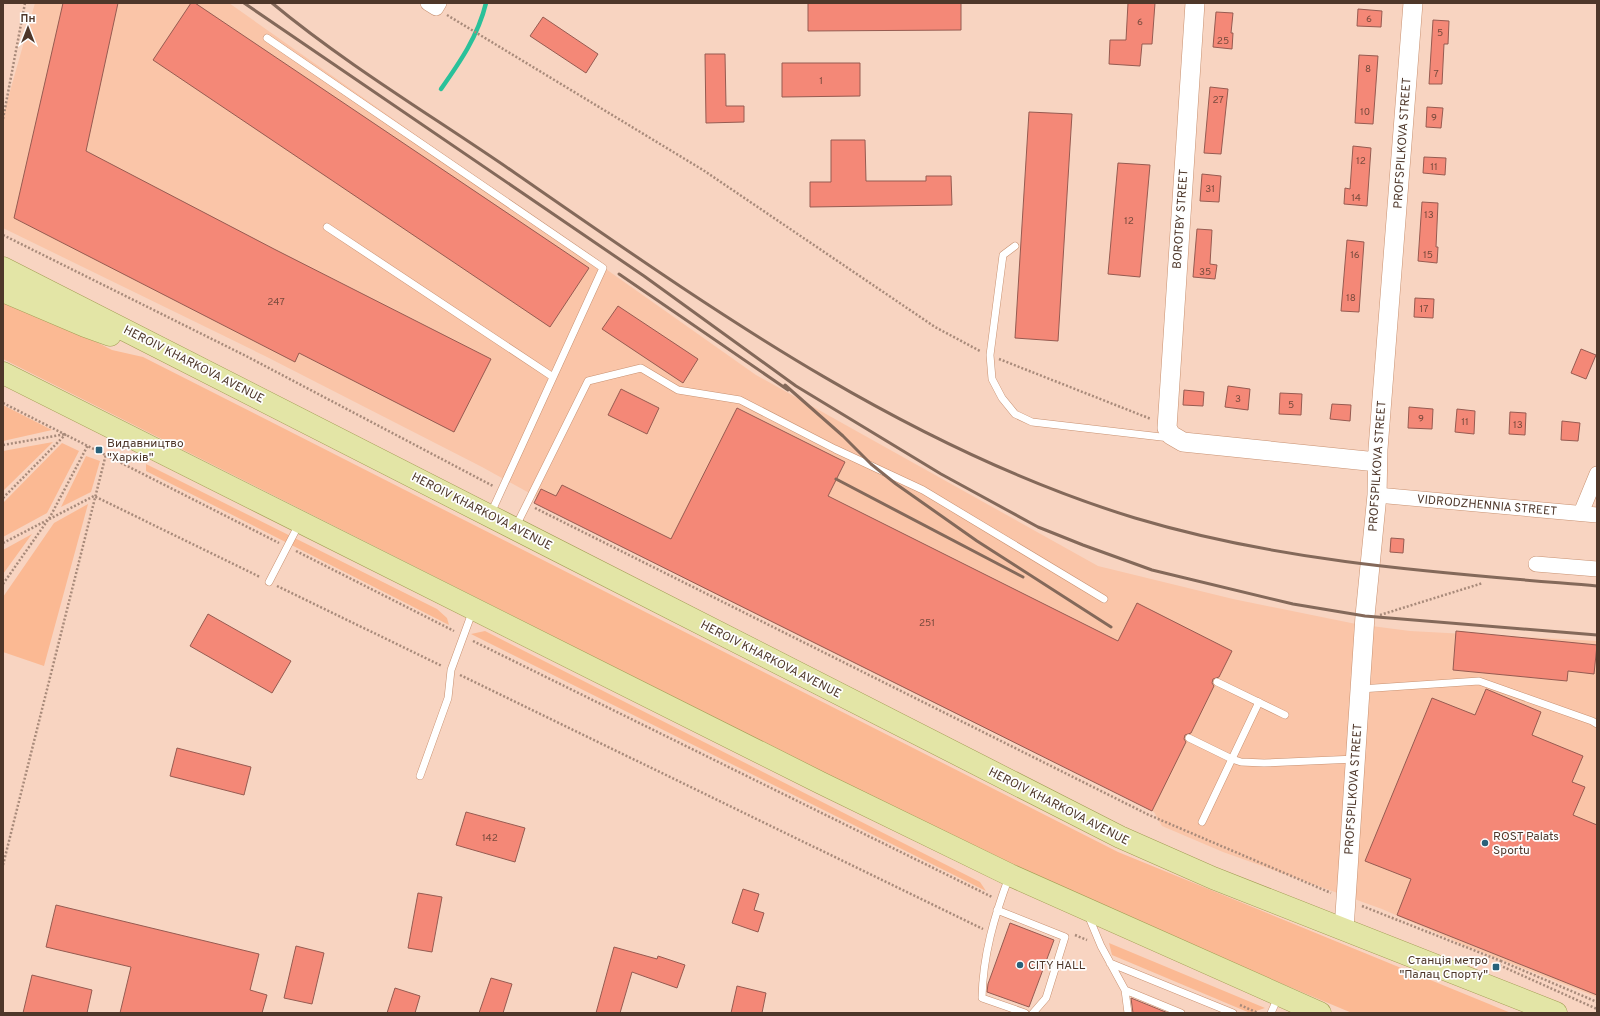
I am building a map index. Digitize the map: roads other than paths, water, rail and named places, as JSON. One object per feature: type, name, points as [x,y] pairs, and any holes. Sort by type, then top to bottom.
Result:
[{"type":"main road","name":"HEROIV KHARKOVA AVENUE","points":[[3,268],[1120,837],[1213,878],[1556,1013]]},
{"type":"main road","points":[[3,279],[92,322],[141,338]]},
{"type":"main road","points":[[3,291],[96,330],[109,334],[141,338]]},
{"type":"main road","points":[[3,374],[1010,875],[1087,911],[1275,1004],[1320,1013]]},
{"type":"main road","points":[[3,381],[36,390]]},
{"type":"street","name":"BOROTBY STREET","points":[[1171,431],[1195,3]]},
{"type":"street","name":"PROFSPILKOVA STREET","points":[[1344,929],[1360,689],[1377,495],[1377,462],[1413,3]]},
{"type":"street","points":[[1171,431],[1183,442],[1377,462]]},
{"type":"street","points":[[1582,513],[1597,474]]},
{"type":"street","name":"VIDRODZHENNIA STREET","points":[[1377,495],[1597,515]]},
{"type":"street","points":[[1536,564],[1597,568]]},
{"type":"lane","points":[[267,38],[603,268],[490,515]]},
{"type":"lane","points":[[327,227],[553,377]]},
{"type":"lane","points":[[1015,246],[1003,255],[990,355],[992,379],[1002,398],[1015,414],[1032,422],[1171,431]]},
{"type":"lane","points":[[515,528],[588,381],[641,368],[678,390],[740,400],[836,450],[923,490],[1104,599]]},
{"type":"lane","points":[[269,582],[300,522]]},
{"type":"lane","points":[[420,776],[448,698],[451,670],[474,608]]},
{"type":"lane","points":[[1360,689],[1479,681],[1597,724]]},
{"type":"lane","points":[[1217,682],[1285,715]]},
{"type":"lane","points":[[1202,822],[1259,702]]},
{"type":"lane","points":[[1189,738],[1241,762],[1264,763],[1356,759]]},
{"type":"lane","points":[[1010,875],[990,932],[982,971],[982,998],[1025,1013]]},
{"type":"lane","points":[[997,910],[1065,937],[1046,998],[1033,1013]]},
{"type":"lane","points":[[1087,911],[1110,963],[1125,990],[1128,1013]]},
{"type":"lane","points":[[1110,963],[1233,1013]]},
{"type":"lane","points":[[1125,990],[1181,1013]]},
{"type":"waterway","points":[[441,89],[473,38],[483,15],[486,3]]},
{"type":"railway","points":[[244,3],[644,276],[796,386],[941,474],[1038,527],[1152,570],[1293,604],[1365,616],[1597,635]]},
{"type":"railway","points":[[272,3],[361,70],[736,323],[812,370],[890,414],[969,454],[1051,489],[1135,518],[1249,546],[1306,556],[1422,571],[1597,586]]},
{"type":"railway","points":[[619,274],[788,390]]},
{"type":"railway","points":[[785,385],[843,436],[871,464],[896,484],[977,541],[1111,627]]},
{"type":"railway","points":[[836,479],[1023,577]]},
{"type":"place","name":"Видавництво \"Харків\"","points":[[99,450]]},
{"type":"place","name":"ROST Palats Sportu","points":[[1485,843]]},
{"type":"place","name":"CITY HALL","points":[[1020,965]]},
{"type":"place","name":"Станція метро \"Палац Спорту\"","points":[[1496,967]]}]
